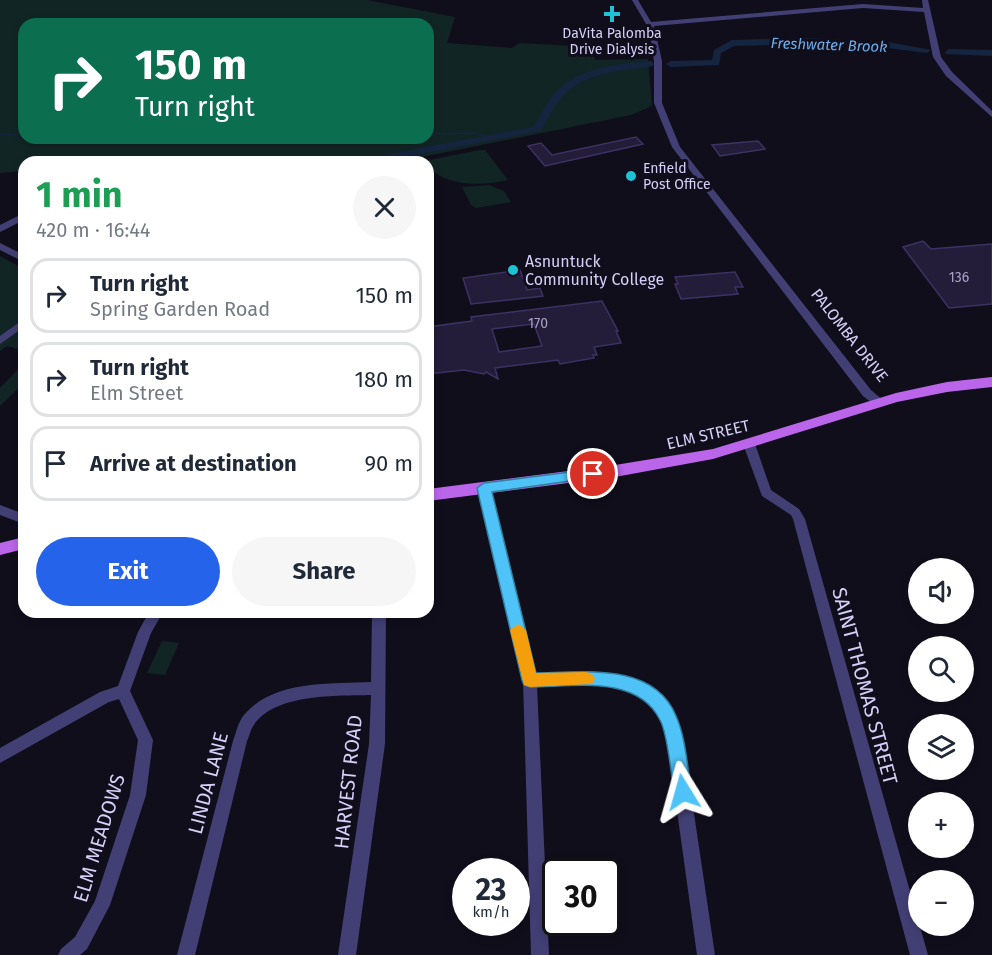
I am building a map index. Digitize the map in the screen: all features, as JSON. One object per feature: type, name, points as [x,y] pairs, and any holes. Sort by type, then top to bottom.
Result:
[{"type":"main road","name":"ELM STREET","points":[[434,494],[635,468],[713,454],[880,403],[927,391],[992,382]]},
{"type":"main road","points":[[0,549],[18,544]]},
{"type":"street","name":"PALOMBA DRIVE","points":[[636,0],[653,24]]},
{"type":"street","name":"PALOMBA DRIVE","points":[[643,0],[661,53],[663,106],[679,147],[867,393],[880,403]]},
{"type":"street","points":[[925,0],[932,29],[930,32],[941,65],[980,99],[992,106]]},
{"type":"street","points":[[653,24],[863,6],[927,10]]},
{"type":"street","points":[[980,99],[992,115]]},
{"type":"street","points":[[0,229],[18,219]]},
{"type":"street","points":[[0,246],[18,256]]},
{"type":"street","points":[[0,341],[18,327]]},
{"type":"street","name":"SAINT THOMAS STREET","points":[[749,444],[766,493],[795,512],[799,519],[919,955]]},
{"type":"street","points":[[484,488],[530,680],[540,955]]},
{"type":"street","points":[[0,510],[18,517]]},
{"type":"street","points":[[0,756],[105,698],[123,691],[141,641],[153,618]]},
{"type":"street","name":"HARVEST ROAD","points":[[347,955],[376,744],[380,618]]},
{"type":"street","points":[[530,680],[607,679],[637,686],[656,701],[669,718],[676,746],[706,955]]},
{"type":"street","name":"LINDA LANE","points":[[186,955],[240,741],[248,721],[263,707],[283,697],[303,693],[377,688]]},
{"type":"street","name":"ELM MEADOWS","points":[[67,955],[81,944],[102,905],[138,795],[146,740],[123,691]]},
{"type":"green space","points":[[0,0],[367,0],[455,17],[447,43],[512,48],[519,43],[591,47],[595,60],[648,59],[652,106],[631,115],[427,156],[18,156],[18,172],[0,173]]},
{"type":"green space","points":[[485,150],[508,180],[477,184],[455,181],[434,172],[434,159]]},
{"type":"green space","points":[[489,185],[504,191],[511,202],[476,208],[471,205],[462,187]]},
{"type":"green space","points":[[0,256],[18,266],[18,349],[7,346],[0,351]]},
{"type":"green space","points":[[18,369],[18,389],[0,406],[0,388]]},
{"type":"green space","points":[[162,641],[179,643],[165,675],[147,673]]},
{"type":"building","points":[[636,137],[643,144],[545,166],[528,146],[541,143],[552,155]]},
{"type":"building","points":[[758,141],[765,149],[720,156],[712,145]]},
{"type":"building","points":[[923,241],[931,249],[992,244],[992,304],[949,308],[903,247]]},
{"type":"building","points":[[520,270],[527,290],[540,288],[543,296],[471,304],[463,278]]},
{"type":"building","points":[[735,272],[743,287],[735,287],[738,294],[681,299],[675,284],[678,284],[675,277]]},
{"type":"building","name":"Asnuntuck Community College","points":[[602,301],[618,331],[616,331],[621,343],[594,347],[597,355],[593,355],[594,358],[560,364],[558,360],[495,368],[498,379],[486,372],[484,374],[464,370],[434,373],[434,326],[472,321],[471,317]],"holes":[[[534,324],[542,346],[499,352],[492,329]]]},
{"type":"waterway","name":"Freshwater Brook","points":[[671,64],[716,63],[717,52],[732,43],[805,41],[888,45],[927,50]]},
{"type":"waterway","name":"Freshwater Brook","points":[[949,52],[992,53]]},
{"type":"waterway","name":"Freshwater Brook","points":[[393,156],[536,129],[558,96],[575,82],[607,70],[650,64]]},
{"type":"waterway","points":[[434,134],[474,133],[492,138]]},
{"type":"waterway","points":[[0,134],[18,135]]},
{"type":"slow traffic","points":[[518,630],[530,680],[586,679]]},
{"type":"place","name":"DaVita Palomba Drive Dialysis","points":[[612,14]]},
{"type":"place","name":"Enfield Post Office","points":[[631,176]]},
{"type":"place","name":"Asnuntuck Community College","points":[[513,270]]},
{"type":"route","points":[[593,474],[484,488],[530,680],[607,679],[637,686],[656,701],[669,718],[683,792]]}]
